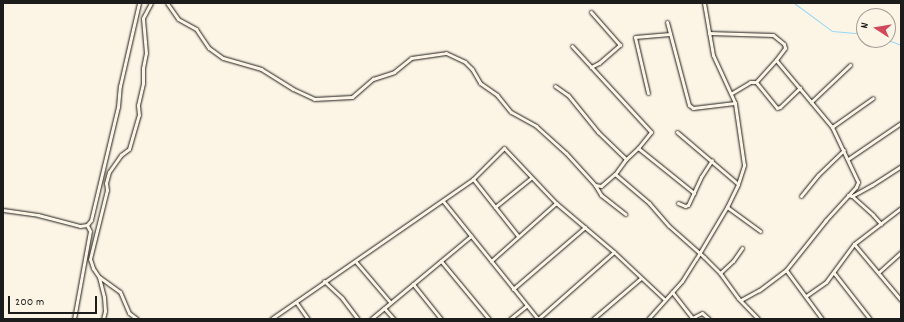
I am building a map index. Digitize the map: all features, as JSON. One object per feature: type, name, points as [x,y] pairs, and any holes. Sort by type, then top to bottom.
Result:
[{"type":"street","points":[[3,210],[38,215],[80,226],[87,225],[91,220],[116,114],[120,86],[139,3]]},
{"type":"street","points":[[103,319],[106,311],[104,297],[99,277],[93,268],[90,258],[107,190],[106,183],[109,172],[121,155],[129,149],[139,115],[138,105],[143,82],[143,68],[146,54],[143,18],[150,3]]},
{"type":"street","points":[[167,3],[178,19],[196,29],[209,48],[223,58],[261,69],[274,78],[283,81],[293,89],[314,99],[352,97],[373,79],[394,72],[411,58],[446,54],[469,65],[480,83],[497,95],[511,112],[536,126],[566,153],[595,185],[601,195],[625,214]]},
{"type":"street","points":[[648,319],[664,299],[682,281],[702,250],[727,207],[738,184],[744,165],[735,103],[732,93],[717,66],[710,44],[704,3]]},
{"type":"street","points":[[591,12],[620,44],[599,63],[591,67]]},
{"type":"street","points":[[667,22],[690,107],[735,103]]},
{"type":"street","points":[[709,33],[772,35],[785,46],[776,60],[756,82],[750,82],[732,93]]},
{"type":"street","points":[[648,93],[635,37],[670,34]]},
{"type":"street","points":[[572,46],[651,132],[638,148],[626,159],[615,174],[601,186],[595,185]]},
{"type":"street","points":[[776,60],[832,127],[858,182],[850,196]]},
{"type":"street","points":[[811,102],[850,65]]},
{"type":"street","points":[[756,82],[777,108],[780,107],[800,88]]},
{"type":"street","points":[[555,86],[568,96],[598,132],[626,159]]},
{"type":"street","points":[[832,127],[873,98]]},
{"type":"street","points":[[848,159],[901,123]]},
{"type":"street","points":[[677,132],[712,160],[738,184]]},
{"type":"street","points":[[271,319],[473,179],[504,148],[556,203],[614,252],[664,299]]},
{"type":"street","points":[[638,148],[649,155],[694,192]]},
{"type":"street","points":[[801,196],[818,175],[844,150]]},
{"type":"street","points":[[678,203],[687,206],[712,160]]},
{"type":"street","points":[[741,300],[759,290],[786,270],[826,220],[850,196],[901,166]]},
{"type":"street","points":[[615,174],[649,203],[668,226],[700,253],[720,273],[758,319]]},
{"type":"street","points":[[495,207],[531,178]]},
{"type":"street","points":[[473,179],[518,236]]},
{"type":"street","points":[[850,196],[873,215],[881,224]]},
{"type":"street","points":[[443,201],[538,319],[614,252]]},
{"type":"street","points":[[491,261],[556,203]]},
{"type":"street","points":[[727,207],[760,231]]},
{"type":"street","points":[[806,296],[820,287],[834,273],[854,244],[901,208]]},
{"type":"street","points":[[74,319],[90,231],[87,225]]},
{"type":"street","points":[[513,289],[585,227]]},
{"type":"street","points":[[371,319],[471,236]]},
{"type":"street","points":[[854,244],[901,299]]},
{"type":"street","points":[[720,273],[733,261],[742,248]]},
{"type":"street","points":[[702,250],[704,257]]},
{"type":"street","points":[[879,272],[901,252]]},
{"type":"street","points":[[357,260],[390,302]]},
{"type":"street","points":[[441,261],[489,319]]},
{"type":"street","points":[[786,270],[822,319]]},
{"type":"street","points":[[834,273],[870,319]]},
{"type":"street","points":[[99,277],[120,292],[129,312],[137,319]]},
{"type":"street","points":[[593,319],[642,278]]},
{"type":"street","points":[[324,281],[342,298],[358,319]]},
{"type":"street","points":[[413,284],[441,319]]},
{"type":"street","points":[[672,292],[692,318],[702,313],[709,319]]},
{"type":"street","points":[[296,302],[308,319]]},
{"type":"street","points":[[510,319],[526,306]]},
{"type":"street","points":[[384,308],[394,319]]},
{"type":"waterway","points":[[794,3],[832,31],[856,33]]},
{"type":"waterway","points":[[896,43],[901,45]]}]
